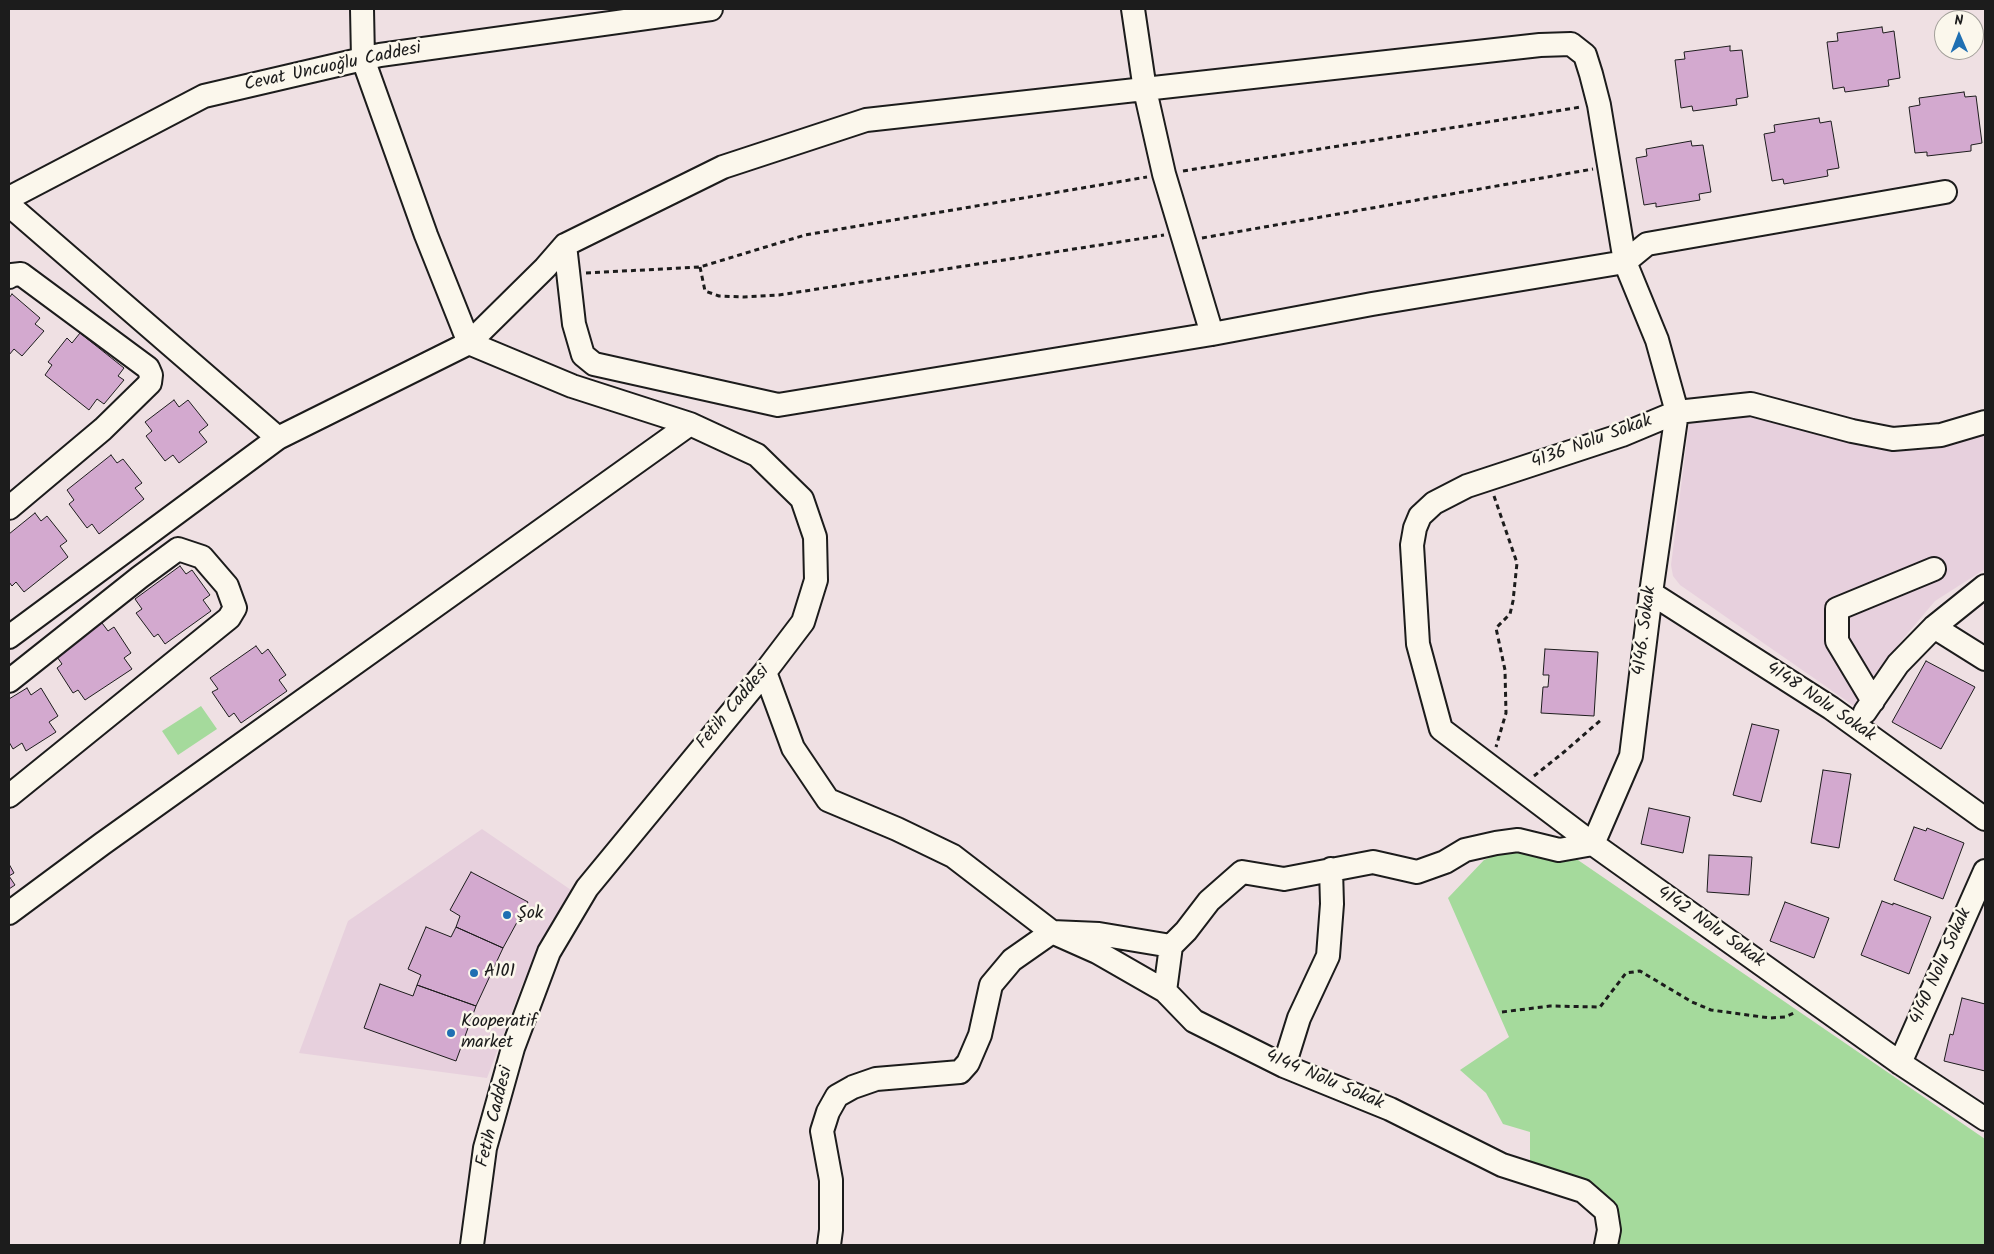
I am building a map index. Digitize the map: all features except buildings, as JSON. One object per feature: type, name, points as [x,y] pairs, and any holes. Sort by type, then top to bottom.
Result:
[{"type":"street","points":[[362,9],[363,59],[426,235],[468,343]]},
{"type":"street","name":"Cevat Uncuoğlu Caddesi","points":[[9,198],[204,96],[380,54],[711,9]]},
{"type":"street","points":[[1133,9],[1145,90],[1164,174],[1212,334]]},
{"type":"street","points":[[11,630],[278,438],[468,343],[565,245],[723,167],[866,120],[1521,47],[1571,44],[1585,55],[1599,105],[1625,262],[1657,340],[1677,412]]},
{"type":"street","points":[[565,245],[574,324],[583,355],[594,364],[778,405],[1212,334],[1372,304],[1625,262],[1647,244],[1946,192]]},
{"type":"street","points":[[9,205],[278,438]]},
{"type":"street","points":[[9,277],[22,274],[148,368],[152,376],[150,383],[104,429],[9,508]]},
{"type":"street","name":"Fetih Caddesi","points":[[468,343],[572,386],[690,424],[757,455],[802,499],[815,537],[816,580],[804,622],[587,888],[549,952],[513,1048],[486,1148],[472,1245]]},
{"type":"street","name":"4136 Nolu Sokak","points":[[1441,729],[1418,644],[1412,545],[1415,528],[1420,516],[1434,503],[1467,486],[1622,435],[1677,412],[1752,404],[1893,439],[1941,435],[1985,422]]},
{"type":"street","name":"4146. Sokak","points":[[1593,844],[1631,756],[1651,592],[1677,412]]},
{"type":"street","points":[[9,913],[110,838],[690,424]]},
{"type":"street","points":[[9,681],[178,549],[202,557],[227,586],[235,608],[228,618],[9,796]]},
{"type":"street","points":[[1873,701],[1837,641],[1837,610],[1934,569]]},
{"type":"street","points":[[1856,726],[1898,664],[1934,627],[1985,586]]},
{"type":"street","name":"4148 Nolu Sokak","points":[[1651,592],[1856,726],[1985,819]]},
{"type":"street","points":[[1934,627],[1985,659]]},
{"type":"street","name":"4144 Nolu Sokak","points":[[765,672],[793,748],[828,800],[897,829],[953,856],[1052,932],[1097,952],[1166,991],[1194,1021],[1284,1066],[1390,1109],[1502,1165],[1583,1191],[1606,1211],[1610,1230],[1606,1245]]},
{"type":"street","name":"4142 Nolu Sokak","points":[[1441,729],[1593,844],[1900,1063],[1985,1119]]},
{"type":"street","points":[[1166,991],[1170,946],[1186,931],[1209,901],[1242,872],[1284,879],[1373,862],[1417,872],[1445,862],[1465,850],[1518,840],[1559,850],[1593,844]]},
{"type":"street","points":[[1284,1066],[1299,1018],[1328,956],[1332,904],[1331,869]]},
{"type":"street","name":"4140 Nolu Sokak","points":[[1900,1063],[1985,871]]},
{"type":"street","points":[[829,1245],[831,1180],[822,1131],[828,1112],[838,1096],[853,1087],[876,1079],[960,1072],[968,1063],[980,1035],[991,986],[1012,960],[1052,932],[1099,934],[1170,946]]},
{"type":"path","points":[[568,274],[700,267],[705,291],[719,296],[780,295],[1183,237],[1610,166]]},
{"type":"path","points":[[1488,479],[1517,563],[1510,614],[1496,628],[1505,670],[1506,713],[1498,743],[1488,764]]},
{"type":"path","points":[[1518,788],[1564,752],[1602,718]]},
{"type":"path","points":[[1502,1012],[1550,1006],[1600,1007],[1605,1003],[1620,978],[1626,973],[1634,971],[1640,971],[1701,1006],[1753,1017],[1785,1017],[1794,1013],[1811,999]]},
{"type":"shaded area","points":[[1759,417],[1829,438],[1902,451],[1985,430],[1985,569],[1935,601],[1897,646],[1854,706],[1680,585],[1673,576],[1671,565],[1689,424],[1722,418]]},
{"type":"shaded area","points":[[482,829],[574,892],[522,985],[487,1078],[299,1053],[348,921]]},
{"type":"green space","points":[[201,706],[217,729],[178,755],[162,731]]},
{"type":"green space","points":[[1506,851],[1575,858],[1985,1139],[1985,1245],[1612,1245],[1613,1233],[1552,1172],[1530,1162],[1530,1132],[1503,1124],[1486,1093],[1460,1070],[1509,1037],[1448,898],[1484,860]]},
{"type":"place","name":"Şok","points":[[507,915]]},
{"type":"place","name":"A101","points":[[474,973]]},
{"type":"place","name":"Kooperatif market","points":[[451,1033]]}]
